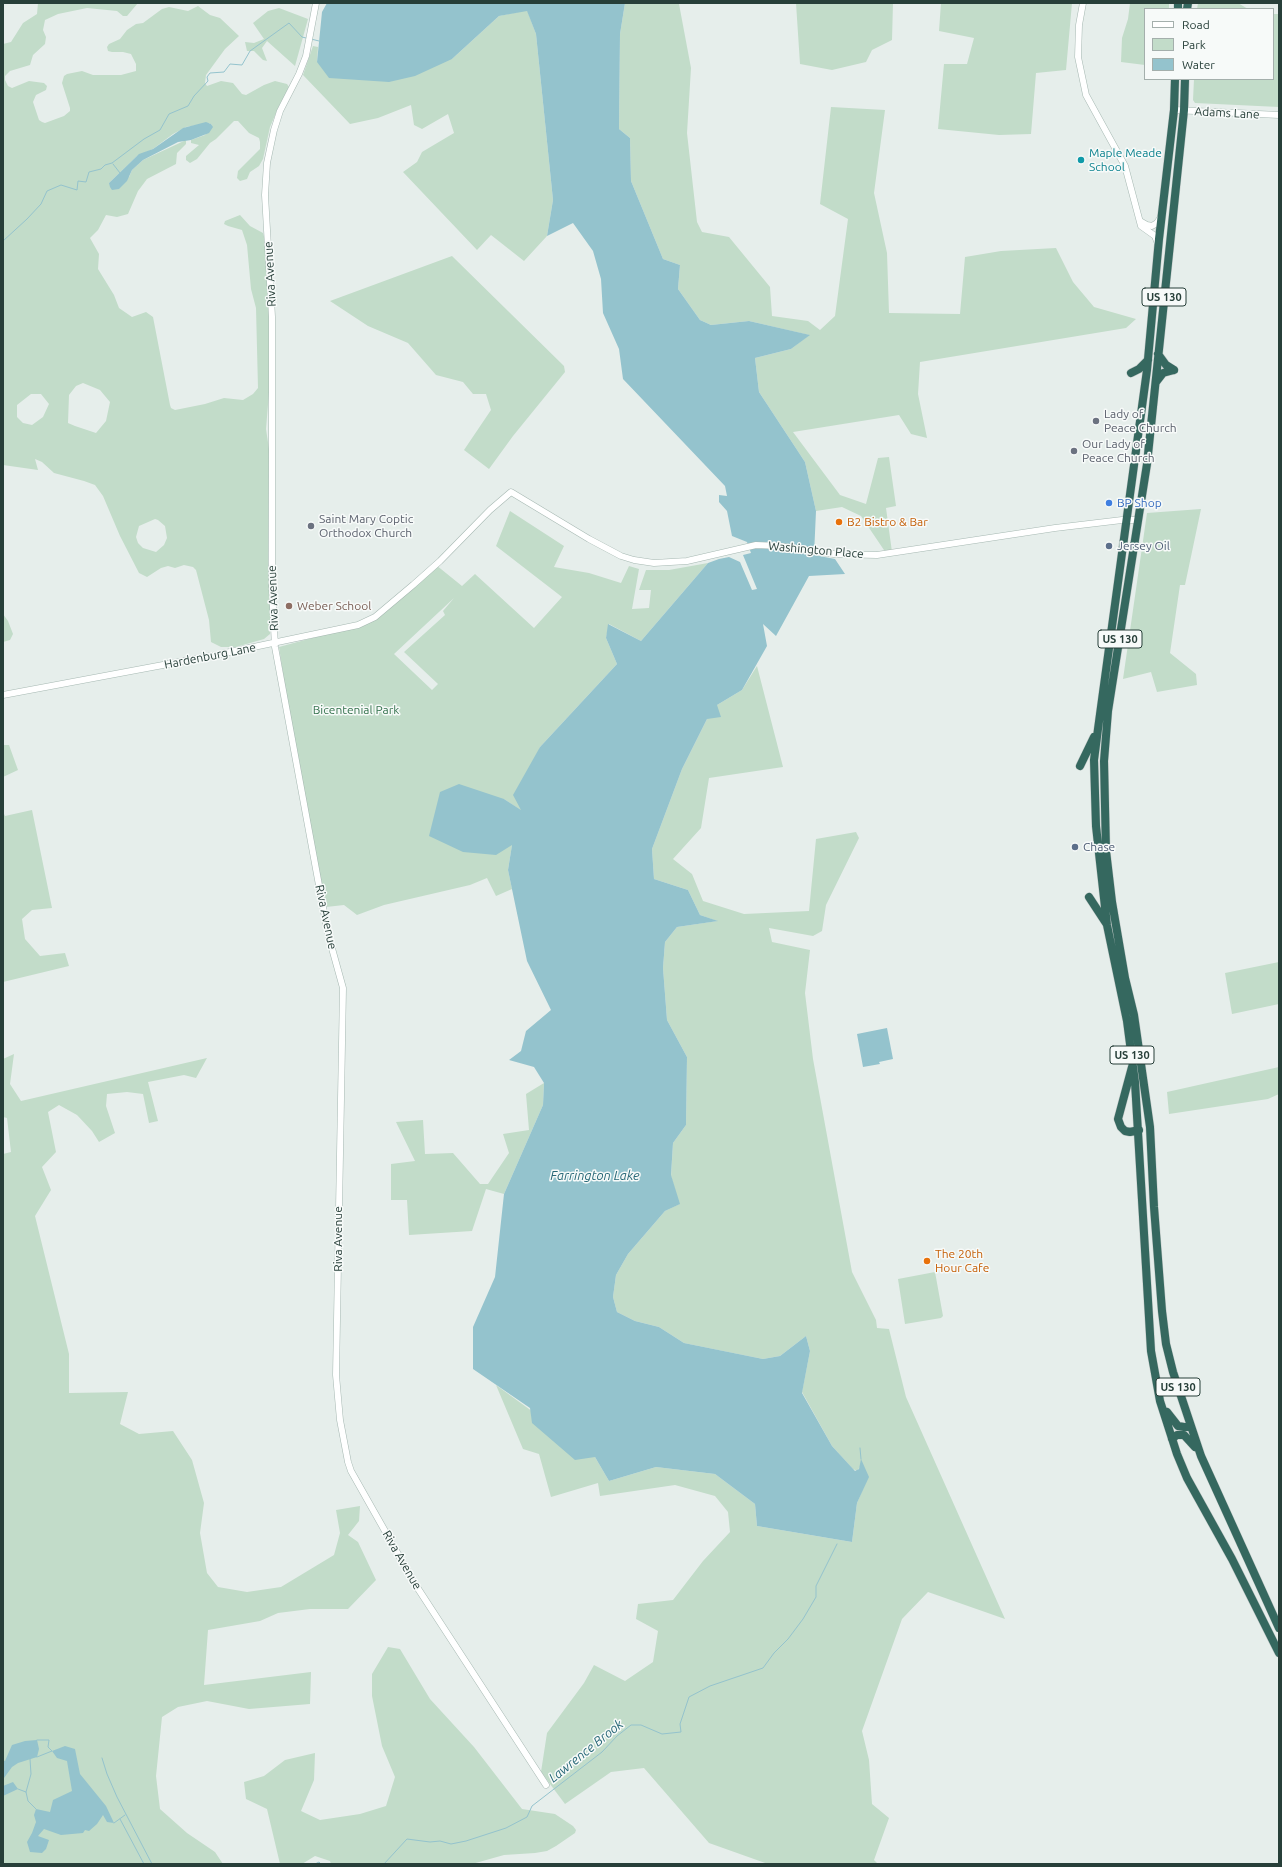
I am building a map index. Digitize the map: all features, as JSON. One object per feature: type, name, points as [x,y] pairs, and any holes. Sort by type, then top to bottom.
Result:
[{"type":"highway","name":"US 130","points":[[1175,80],[1174,110],[1148,360],[1098,729],[1095,773],[1096,826],[1102,893],[1107,925],[1134,1015],[1150,1127],[1154,1207],[1166,1344],[1173,1372],[1202,1456],[1279,1628]]},
{"type":"highway","name":"US 130","points":[[1185,80],[1184,110],[1147,464],[1108,711],[1104,760],[1106,851],[1133,1065],[1139,1130],[1152,1351],[1160,1401],[1177,1454],[1194,1492],[1232,1559],[1279,1653]]},
{"type":"highway","points":[[1155,384],[1163,373],[1174,370],[1166,365],[1158,354]]},
{"type":"highway","points":[[1131,373],[1139,369],[1148,360]]},
{"type":"highway","points":[[1080,766],[1098,729]]},
{"type":"highway","points":[[1102,893],[1097,899],[1089,897],[1107,925]]},
{"type":"highway","points":[[1133,1065],[1118,1119],[1121,1127],[1125,1131],[1130,1132],[1139,1130]]},
{"type":"highway","points":[[1160,1401],[1174,1423],[1182,1427],[1191,1427]]},
{"type":"highway","points":[[1172,1439],[1180,1434],[1186,1436],[1202,1456]]},
{"type":"street","name":"Riva Avenue","points":[[316,3],[310,39],[299,74],[280,111],[274,130],[265,180],[272,317],[272,587],[275,642],[328,934],[343,988],[336,1375],[340,1420],[348,1462],[415,1584],[546,1785]]},
{"type":"street","points":[[1083,3],[1078,25],[1078,57],[1081,78],[1086,95],[1125,166],[1139,220],[1143,229],[1155,236],[1159,246]]},
{"type":"street","name":"Adams Lane","points":[[1174,110],[1279,116]]},
{"type":"street","points":[[1139,220],[1152,226],[1157,223],[1162,215]]},
{"type":"street","name":"Hardenburg Lane","points":[[3,695],[211,656],[358,625],[375,617],[440,561],[490,510],[511,492]]},
{"type":"street","name":"Washington Place","points":[[511,492],[589,539],[621,556],[634,560],[654,563],[687,561],[756,545],[779,546],[834,554],[877,555],[1055,528],[1138,520]]},
{"type":"green space","points":[[38,3],[138,3],[127,16],[123,16],[117,11],[87,8],[58,14],[45,20],[43,30],[46,37],[45,44],[33,55],[30,65],[10,71],[5,76],[5,80],[8,86],[12,88],[29,81],[44,83],[47,86],[46,90],[36,95],[33,102],[39,120],[45,123],[64,116],[70,111],[62,83],[64,76],[67,74],[82,71],[93,75],[121,75],[136,71],[136,64],[131,54],[108,51],[107,47],[109,44],[120,39],[127,30],[136,24],[143,23],[162,9],[169,7],[188,11],[198,6],[210,15],[220,18],[239,36],[225,49],[206,75],[205,83],[207,86],[221,81],[233,83],[242,94],[246,95],[275,81],[287,84],[289,87],[270,127],[263,159],[259,166],[250,172],[247,179],[240,181],[237,178],[238,171],[260,149],[259,138],[249,133],[238,121],[234,121],[210,143],[197,159],[190,163],[186,160],[186,156],[199,145],[191,143],[191,140],[205,135],[212,125],[209,123],[186,127],[173,134],[153,149],[137,156],[109,183],[129,177],[132,170],[143,160],[186,140],[186,144],[177,153],[176,164],[147,179],[138,191],[128,214],[117,217],[106,215],[98,230],[90,238],[99,254],[98,269],[114,295],[119,308],[132,317],[146,312],[153,317],[170,405],[171,408],[175,410],[205,404],[224,398],[243,400],[253,394],[258,388],[256,308],[251,289],[247,245],[242,230],[224,224],[225,221],[240,215],[250,226],[263,233],[266,244],[268,267],[271,368],[266,429],[269,449],[268,563],[271,620],[270,634],[264,639],[236,647],[221,647],[211,642],[209,620],[196,570],[193,567],[184,565],[175,568],[168,566],[161,568],[147,577],[139,573],[120,536],[103,496],[95,485],[54,473],[42,462],[35,459],[38,470],[3,465],[3,44],[11,42],[23,23],[37,14]],"holes":[[[83,383],[100,390],[110,402],[106,421],[96,433],[68,423],[69,395],[76,386]],[[31,394],[41,394],[49,404],[43,417],[32,425],[23,423],[17,417],[17,405]],[[155,519],[158,520],[165,526],[167,538],[164,545],[156,552],[143,548],[138,543],[136,537],[139,526]]]},
{"type":"green space","points":[[625,3],[679,4],[691,68],[687,133],[697,222],[702,232],[729,237],[770,287],[772,316],[808,321],[820,330],[835,316],[848,219],[820,204],[831,107],[885,110],[874,193],[887,253],[889,313],[960,314],[965,257],[1001,251],[1056,248],[1073,282],[1094,307],[1136,319],[1126,328],[920,362],[918,394],[927,438],[911,434],[899,415],[793,432],[840,495],[866,504],[878,458],[889,457],[896,506],[886,508],[892,552],[886,553],[861,516],[842,507],[816,511],[805,462],[759,392],[755,358],[791,349],[809,335],[749,321],[711,325],[700,320],[678,289],[680,265],[663,259],[631,181],[630,138],[619,129],[620,34]]},
{"type":"green space","points":[[796,3],[893,3],[892,40],[872,50],[866,62],[832,70],[800,64]]},
{"type":"green space","points":[[941,3],[1072,3],[1066,70],[1036,73],[1031,134],[999,135],[938,129],[944,64],[967,64],[974,38],[939,31]]},
{"type":"green space","points":[[1130,3],[1169,3],[1169,8],[1144,8],[1144,65],[1121,62],[1122,38],[1128,19]]},
{"type":"green space","points":[[1198,3],[1238,3],[1246,8],[1197,8]]},
{"type":"green space","points":[[279,8],[308,19],[295,66],[267,41],[262,48],[267,61],[263,60],[254,51],[247,51],[245,42],[254,43],[264,39],[253,23],[268,11]]},
{"type":"green space","points":[[527,10],[536,34],[553,200],[547,236],[524,261],[491,235],[477,250],[403,172],[417,162],[422,152],[454,133],[448,114],[422,129],[414,125],[411,105],[378,118],[350,124],[303,75],[313,46],[318,47],[317,62],[452,59],[499,16]]},
{"type":"green space","points":[[1274,14],[1279,14],[1279,107],[1195,103],[1193,100],[1194,80],[1274,80]]},
{"type":"green space","points":[[452,256],[564,366],[565,372],[513,436],[489,469],[464,450],[491,410],[486,394],[473,394],[463,382],[436,375],[408,343],[368,326],[330,301]]},
{"type":"green space","points":[[1201,509],[1185,585],[1180,585],[1170,653],[1196,674],[1197,685],[1157,692],[1151,672],[1123,679],[1147,513]]},
{"type":"green space","name":"Bicentenial Park","points":[[510,511],[564,546],[554,567],[589,573],[621,583],[629,566],[639,569],[632,609],[649,608],[651,590],[639,590],[646,570],[669,570],[708,563],[641,641],[609,624],[606,638],[617,664],[540,747],[522,811],[504,799],[512,845],[508,870],[512,889],[496,896],[487,878],[470,885],[384,905],[357,915],[344,905],[326,907],[305,817],[279,647],[371,622],[436,565],[462,586],[475,574],[534,628],[562,597],[496,546]],"holes":[[[454,598],[443,611],[445,615],[404,652],[438,684],[432,690],[394,654]]]},
{"type":"green space","points":[[3,614],[8,621],[13,634],[10,640],[3,642]]},
{"type":"green space","points":[[757,666],[783,767],[709,778],[701,828],[673,859],[692,874],[703,901],[744,914],[809,911],[816,839],[856,832],[859,838],[826,905],[822,931],[813,936],[769,928],[772,942],[810,950],[805,993],[813,1059],[852,1272],[876,1320],[877,1328],[889,1329],[906,1397],[1005,1619],[928,1592],[902,1619],[862,1731],[869,1760],[872,1804],[889,1818],[874,1860],[878,1864],[768,1864],[709,1843],[644,1768],[611,1772],[565,1804],[541,1772],[547,1733],[584,1683],[594,1665],[625,1681],[653,1662],[658,1631],[636,1619],[638,1604],[673,1600],[703,1561],[730,1532],[728,1512],[715,1496],[675,1485],[600,1496],[598,1483],[551,1497],[539,1454],[523,1449],[496,1385],[595,1457],[609,1481],[656,1467],[715,1474],[755,1504],[757,1526],[852,1542],[857,1503],[868,1477],[860,1467],[857,1471],[853,1469],[832,1446],[802,1392],[810,1351],[806,1336],[780,1356],[763,1359],[728,1352],[684,1343],[659,1327],[635,1321],[617,1312],[613,1297],[616,1275],[628,1254],[665,1211],[679,1204],[671,1176],[673,1143],[686,1125],[687,1057],[667,1020],[663,968],[665,942],[677,927],[717,921],[700,915],[688,890],[654,879],[652,849],[682,769],[707,719],[717,705],[742,690]]},
{"type":"green space","points":[[3,745],[9,745],[18,770],[3,777]]},
{"type":"green space","points":[[32,810],[52,908],[32,910],[22,919],[25,939],[40,956],[65,953],[69,966],[3,982],[3,812],[5,816]]},
{"type":"green space","points":[[1279,962],[1279,1004],[1232,1014],[1225,973]]},
{"type":"green space","points":[[14,1054],[10,1084],[21,1101],[207,1058],[196,1078],[184,1075],[148,1082],[158,1121],[149,1123],[143,1094],[127,1092],[107,1094],[106,1106],[115,1133],[99,1142],[92,1131],[77,1115],[59,1105],[48,1112],[56,1152],[42,1167],[51,1190],[35,1216],[69,1354],[69,1393],[128,1392],[120,1424],[139,1434],[173,1431],[192,1460],[204,1503],[200,1533],[207,1573],[218,1587],[247,1592],[281,1587],[334,1555],[340,1533],[336,1510],[360,1506],[359,1521],[348,1535],[358,1542],[376,1580],[348,1609],[310,1609],[278,1613],[260,1621],[208,1630],[204,1685],[311,1672],[310,1704],[249,1709],[207,1701],[178,1707],[162,1717],[156,1776],[160,1809],[187,1833],[215,1852],[223,1864],[3,1864],[3,1154],[11,1152],[7,1118],[3,1117],[3,1059]]},
{"type":"green space","points":[[1279,1067],[1279,1094],[1268,1099],[1169,1114],[1167,1092]]},
{"type":"green space","points":[[544,1083],[543,1105],[504,1194],[486,1189],[472,1231],[409,1235],[407,1200],[391,1200],[391,1164],[415,1161],[396,1122],[423,1120],[425,1154],[453,1153],[480,1184],[488,1184],[509,1153],[503,1134],[529,1130],[526,1094]]},
{"type":"green space","points":[[935,1272],[943,1316],[941,1318],[905,1324],[898,1279]]},
{"type":"green space","points":[[388,1647],[400,1649],[430,1699],[474,1747],[522,1809],[555,1814],[573,1826],[576,1830],[575,1833],[547,1851],[504,1855],[472,1864],[331,1864],[330,1861],[315,1856],[302,1864],[280,1864],[267,1809],[246,1799],[244,1782],[264,1776],[285,1760],[315,1753],[314,1780],[301,1811],[320,1820],[360,1814],[386,1806],[395,1777],[382,1746],[372,1696],[372,1674]]},
{"type":"water","name":"Farrington Lake","points":[[327,3],[625,3],[620,34],[619,129],[630,138],[631,181],[663,259],[680,265],[678,289],[700,320],[711,325],[749,321],[810,335],[791,349],[755,358],[759,392],[805,462],[816,511],[814,555],[835,559],[845,574],[809,576],[776,636],[763,624],[767,646],[742,690],[717,705],[721,717],[707,719],[682,769],[652,849],[654,879],[688,890],[700,915],[718,921],[677,927],[665,942],[663,968],[667,1020],[687,1057],[686,1125],[673,1143],[671,1175],[680,1204],[665,1211],[628,1254],[616,1275],[613,1297],[617,1312],[635,1321],[659,1327],[684,1343],[763,1359],[780,1356],[806,1336],[810,1351],[802,1393],[832,1446],[855,1471],[859,1469],[861,1459],[869,1477],[857,1503],[852,1542],[757,1526],[755,1504],[715,1474],[656,1467],[609,1481],[595,1457],[575,1460],[532,1423],[530,1408],[473,1369],[473,1327],[495,1277],[504,1194],[543,1105],[544,1083],[534,1067],[509,1060],[521,1051],[526,1031],[551,1010],[527,961],[508,870],[512,845],[496,855],[463,852],[429,836],[440,792],[459,784],[504,799],[521,810],[513,795],[540,747],[617,664],[606,638],[608,624],[641,641],[708,563],[719,559],[729,557],[740,562],[752,590],[757,589],[743,555],[751,553],[747,542],[732,536],[727,511],[719,502],[719,495],[727,496],[725,486],[623,379],[619,349],[603,313],[601,279],[593,251],[573,223],[547,236],[553,200],[536,34],[527,11],[499,16],[452,59],[415,76],[389,82],[329,78],[317,62],[322,12]]},
{"type":"water","points":[[206,122],[211,124],[213,127],[209,133],[191,140],[178,142],[143,160],[132,170],[127,181],[119,189],[112,190],[109,183],[139,154],[153,149],[183,128]]},
{"type":"water","points":[[887,1028],[893,1059],[879,1062],[880,1064],[863,1067],[857,1034]]},
{"type":"water","points":[[37,1740],[39,1749],[37,1757],[18,1763],[12,1767],[4,1778],[3,1786],[3,1760],[5,1761],[12,1745],[25,1741]]},
{"type":"water","points":[[65,1746],[75,1749],[80,1774],[106,1806],[114,1823],[107,1822],[103,1815],[97,1824],[89,1831],[85,1830],[83,1833],[61,1835],[44,1829],[38,1836],[49,1840],[46,1849],[42,1853],[30,1852],[27,1842],[36,1822],[34,1815],[36,1809],[50,1812],[53,1800],[72,1791],[67,1761],[57,1758],[52,1751]]},
{"type":"water","points":[[13,1782],[18,1789],[3,1796],[3,1786]]},
{"type":"waterway","points":[[3,241],[41,204],[47,191],[61,185],[77,190],[78,181],[86,182],[89,172],[101,169],[105,165],[112,163],[144,139],[160,130],[169,114],[188,106],[194,96],[208,81],[207,77],[210,73],[224,72],[230,64],[242,65],[250,51],[289,23],[302,37],[306,38]]},
{"type":"waterway","points":[[311,39],[319,41]]},
{"type":"waterway","points":[[113,164],[120,173]]},
{"type":"waterway","points":[[860,1448],[861,1459]]},
{"type":"waterway","name":"Lawrence Brook","points":[[384,1864],[407,1839],[430,1842],[440,1841],[451,1844],[466,1841],[506,1828],[527,1817],[532,1806],[602,1752],[617,1736],[631,1725],[641,1725],[662,1734],[681,1732],[680,1724],[689,1697],[710,1686],[763,1668],[774,1653],[788,1639],[803,1619],[816,1597],[816,1586],[837,1544]]},
{"type":"waterway","points":[[37,1740],[49,1740],[48,1747],[52,1751],[37,1757]]},
{"type":"waterway","points":[[102,1758],[117,1797],[152,1864]]},
{"type":"waterway","points":[[26,1792],[31,1774],[30,1759]]},
{"type":"waterway","points":[[18,1789],[26,1792],[28,1801],[36,1809]]},
{"type":"waterway","points":[[114,1823],[125,1815]]},
{"type":"waterway","points":[[120,1819],[144,1864]]},
{"type":"waterway","points":[[315,1864],[319,1862],[321,1864]]},
{"type":"place","name":"Maple Meade School","points":[[1081,160]]},
{"type":"place","name":"Lady of Peace Church","points":[[1096,421]]},
{"type":"place","name":"Our Lady of Peace Church","points":[[1074,451]]},
{"type":"place","name":"BP Shop","points":[[1109,503]]},
{"type":"place","name":"B2 Bistro & Bar","points":[[839,522]]},
{"type":"place","name":"Saint Mary Coptic Orthodox Church","points":[[311,526]]},
{"type":"place","name":"Jersey Oil","points":[[1109,546]]},
{"type":"place","name":"Weber School","points":[[289,606]]},
{"type":"place","name":"Chase","points":[[1075,847]]},
{"type":"place","name":"The 20th Hour Cafe","points":[[927,1261]]}]
